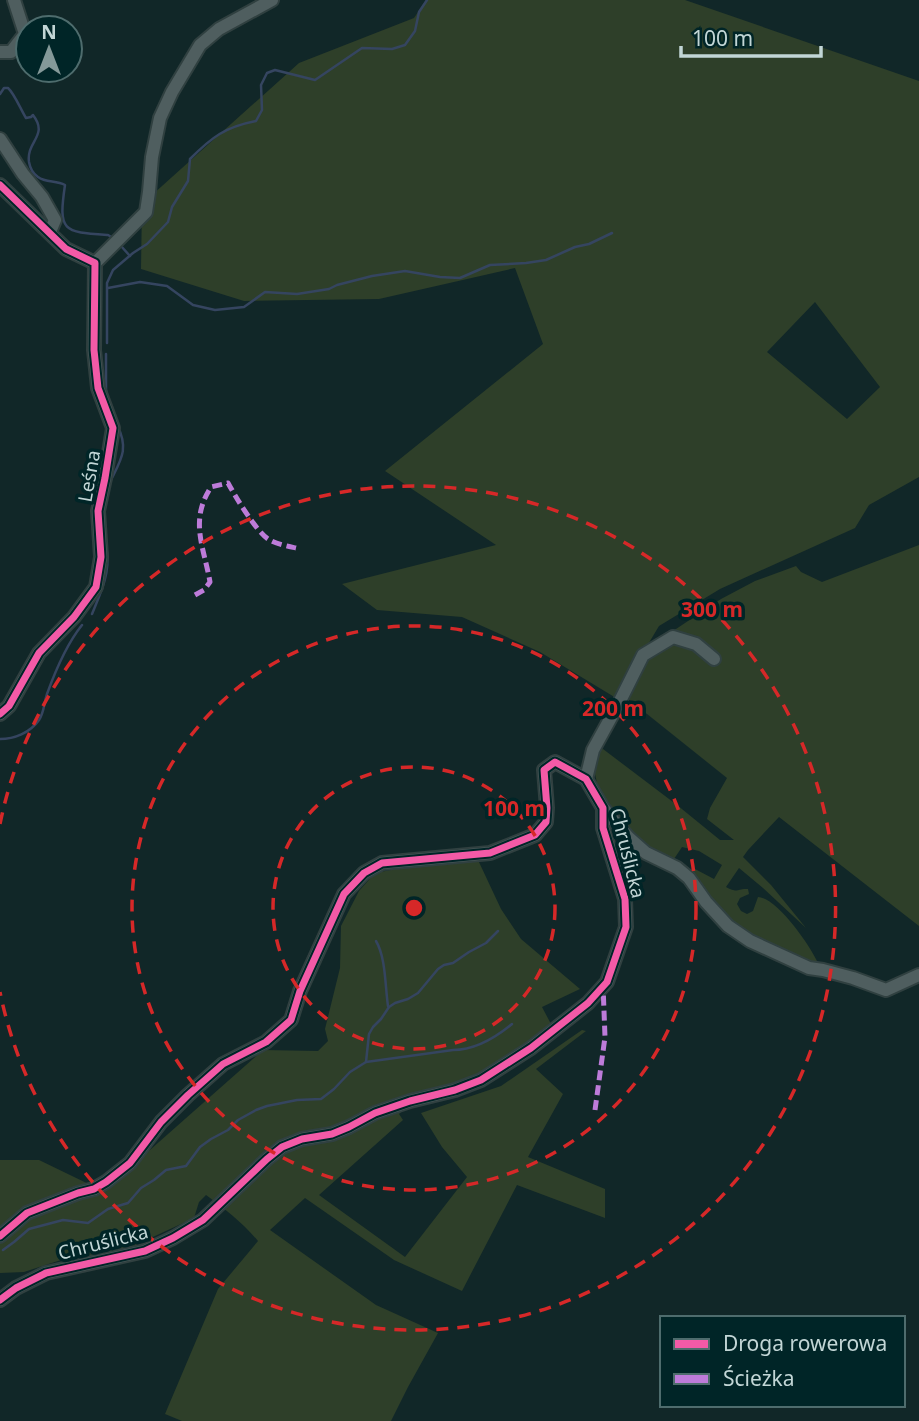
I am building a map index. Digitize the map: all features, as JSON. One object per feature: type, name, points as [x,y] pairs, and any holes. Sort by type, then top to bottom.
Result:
[{"type":"street","points":[[0,52],[11,52],[25,34],[14,0]]},
{"type":"street","points":[[0,185],[66,249],[91,260],[146,212],[152,157],[160,118],[172,92],[200,46],[219,29],[272,0]]},
{"type":"street","points":[[0,139],[42,197],[55,220],[50,232]]},
{"type":"street","name":"Leśna","points":[[0,714],[9,706],[39,653],[74,617],[96,587],[101,557],[97,511],[113,429],[98,388],[91,260]]},
{"type":"street","points":[[0,1236],[27,1213],[94,1189],[106,1182],[130,1163],[162,1122],[223,1064],[266,1042],[290,1020],[300,991],[344,894],[364,873],[382,863],[490,853],[535,835],[546,822],[544,770],[555,762],[586,779],[593,750],[643,655],[673,637],[696,645],[714,659]]},
{"type":"street","name":"Chruślicka","points":[[0,1300],[16,1288],[46,1273],[145,1251],[173,1238],[203,1220],[282,1147],[349,1127],[375,1113],[410,1101],[455,1090],[481,1080],[531,1048],[589,1003],[607,982],[626,927],[625,899],[603,828],[603,808],[586,779]]},
{"type":"street","points":[[603,808],[646,853],[677,868],[689,878],[728,926],[751,941],[809,968],[853,978],[886,990],[919,975]]},
{"type":"green space","points":[[426,0],[685,0],[919,81],[919,477],[869,505],[855,528],[720,589],[659,626],[616,698],[540,652],[462,617],[377,610],[342,584],[496,545],[385,471],[543,344],[515,268],[379,299],[244,301],[141,269],[142,204],[299,63],[414,18]],"holes":[[[815,302],[880,387],[847,419],[767,352]]]},
{"type":"green space","points":[[919,545],[919,926],[779,817],[743,857],[771,885],[806,928],[739,868],[726,887],[748,889],[749,894],[740,898],[737,904],[741,911],[747,914],[753,911],[758,897],[774,905],[792,923],[807,944],[817,961],[815,966],[754,938],[717,908],[691,875],[691,870],[695,869],[714,879],[722,865],[699,851],[682,847],[674,859],[653,854],[622,826],[599,792],[595,774],[598,751],[603,749],[720,840],[734,840],[707,819],[710,808],[727,778],[627,698],[644,662],[664,637],[721,599],[755,581],[796,566],[801,572],[822,582]]},
{"type":"green space","points":[[478,860],[501,909],[521,939],[580,989],[542,1007],[551,1024],[522,1049],[460,1083],[421,1093],[399,1114],[403,1120],[319,1195],[405,1257],[467,1177],[442,1147],[421,1113],[501,1086],[582,1030],[586,1031],[536,1069],[563,1094],[528,1157],[605,1189],[605,1218],[517,1185],[462,1291],[394,1260],[305,1198],[270,1230],[376,1305],[438,1333],[391,1421],[182,1421],[165,1414],[218,1289],[258,1241],[234,1216],[206,1195],[199,1202],[194,1218],[129,1248],[61,1260],[24,1272],[0,1273],[0,1160],[39,1160],[101,1190],[263,1050],[318,1051],[328,1041],[325,1029],[340,968],[341,926],[359,891],[375,873],[417,865]]},
{"type":"waterway","points":[[107,343],[107,283],[113,270],[147,244],[168,222],[172,207],[188,181],[190,159],[220,134],[256,121],[262,110],[261,85],[267,73],[275,70],[315,80],[362,48],[392,49],[405,45],[415,31],[419,12],[427,0]]},
{"type":"waterway","points":[[0,94],[4,88],[8,88],[26,118],[33,115],[37,122],[39,128],[29,155],[30,166],[34,174],[41,179],[65,185],[62,212],[67,227],[81,233],[108,235],[113,238]]},
{"type":"waterway","points":[[108,288],[140,282],[167,286],[193,305],[215,310],[244,307],[265,292],[297,294],[405,271],[460,278],[490,265],[546,260],[612,233]]},
{"type":"waterway","points":[[121,246],[130,256]]},
{"type":"waterway","points":[[106,354],[107,396]]},
{"type":"waterway","points":[[109,484],[123,449],[117,425]]},
{"type":"waterway","points":[[92,614],[106,576],[107,552]]},
{"type":"waterway","points":[[0,739],[21,734],[39,720],[58,666],[82,625]]},
{"type":"waterway","points":[[3,1250],[29,1229],[63,1220],[88,1223],[108,1209],[128,1203],[141,1188],[166,1170],[186,1166],[200,1147],[256,1110],[297,1100],[321,1099],[350,1072],[366,1062],[369,1034],[389,1007],[418,993],[438,969],[486,943],[498,931]]},
{"type":"waterway","points":[[376,941],[383,964],[388,1006]]},
{"type":"waterway","points":[[366,1062],[469,1048],[512,1024]]},
{"type":"marked path","points":[[195,595],[204,590],[210,582],[199,523],[204,499],[211,487],[228,483],[263,535],[274,542],[296,548]]},
{"type":"marked path","points":[[595,1110],[605,1037],[603,985]]},
{"type":"cycle path","points":[[0,185],[66,249],[95,263],[94,350],[98,388],[113,428],[98,511],[101,557],[96,587],[74,617],[39,653],[9,706],[0,714]]},
{"type":"cycle path","points":[[0,1236],[27,1213],[94,1189],[106,1182],[130,1163],[161,1122],[223,1064],[266,1042],[291,1020],[300,991],[344,894],[364,873],[382,863],[490,853],[535,835],[546,822],[544,770],[555,762],[586,779],[603,808],[603,828],[625,899],[626,927],[607,982],[588,1003],[531,1048],[481,1080],[375,1113],[332,1134],[302,1139],[282,1147],[203,1220],[173,1238],[145,1251],[46,1273],[16,1288],[0,1300]]}]
